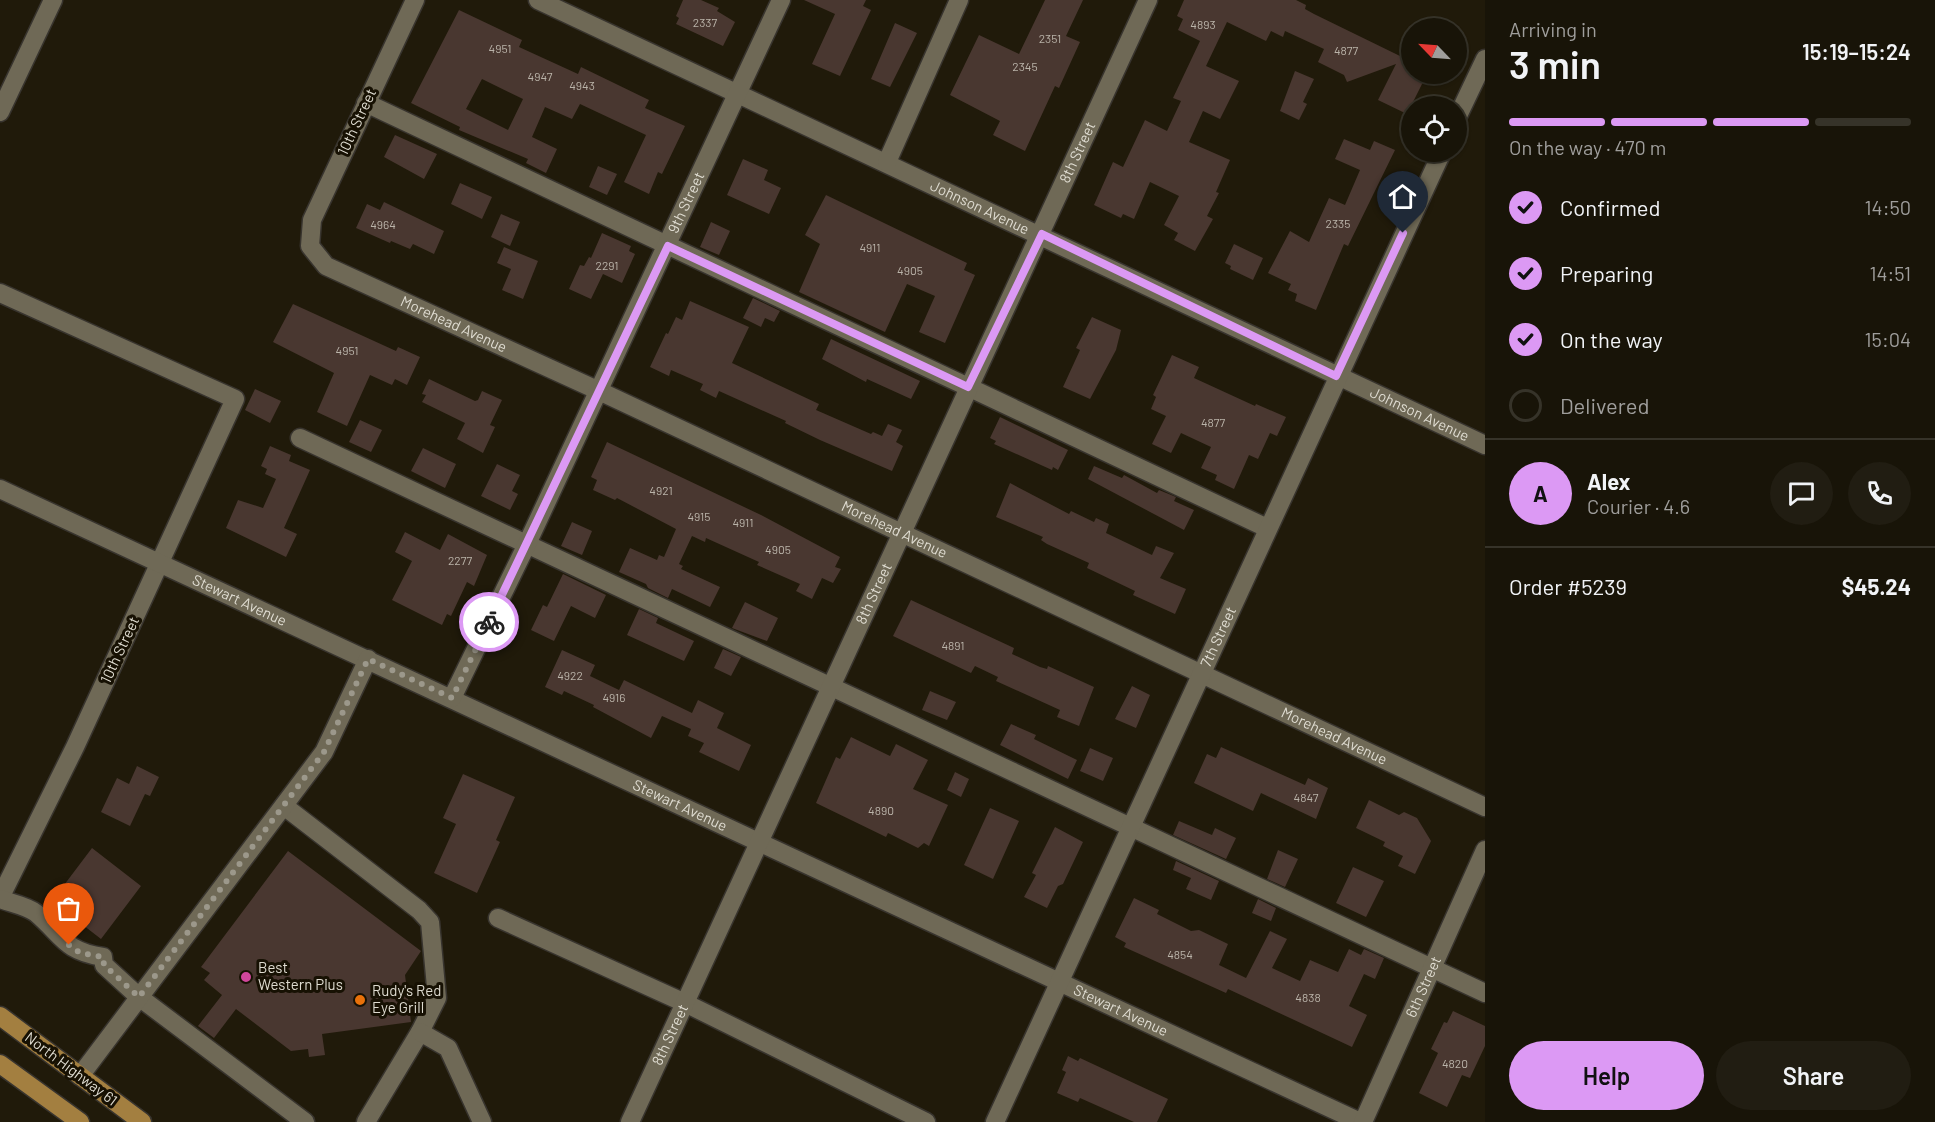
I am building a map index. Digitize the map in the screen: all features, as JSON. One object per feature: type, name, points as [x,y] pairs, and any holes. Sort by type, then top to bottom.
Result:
[{"type":"main road","name":"North Highway 61","points":[[0,1016],[142,1122]]},
{"type":"main road","points":[[0,1064],[80,1122]]},
{"type":"street","points":[[0,112],[53,0]]},
{"type":"street","name":"10th Street","points":[[310,246],[312,220],[415,0]]},
{"type":"street","name":"Johnson Avenue","points":[[538,0],[1042,234],[1336,376],[1485,444]]},
{"type":"street","name":"9th Street","points":[[452,698],[526,546],[597,390],[668,246],[781,0]]},
{"type":"street","points":[[887,162],[959,0]]},
{"type":"street","name":"8th Street","points":[[630,1122],[903,534],[968,387],[1042,234],[1148,0]]},
{"type":"street","points":[[1467,97],[1485,59]]},
{"type":"street","points":[[366,103],[1268,528]]},
{"type":"street","name":"7th Street","points":[[995,1122],[1202,675],[1336,376],[1437,162]]},
{"type":"street","name":"Morehead Avenue","points":[[310,246],[326,266],[597,390],[1485,807]]},
{"type":"street","name":"10th Street","points":[[0,293],[235,399],[40,822],[0,899]]},
{"type":"street","points":[[300,438],[526,546],[1485,993]]},
{"type":"street","name":"Stewart Avenue","points":[[0,489],[1361,1122]]},
{"type":"street","points":[[80,1076],[324,752],[368,659]]},
{"type":"street","points":[[284,806],[419,910],[430,922],[437,998],[420,1032],[366,1122]]},
{"type":"street","name":"6th Street","points":[[1361,1122],[1485,850]]},
{"type":"street","points":[[0,899],[34,912],[59,937],[80,953],[103,957],[104,965],[139,997],[305,1122]]},
{"type":"street","points":[[498,918],[685,1003],[926,1122]]},
{"type":"street","points":[[420,1032],[448,1048],[482,1122]]},
{"type":"building","points":[[683,0],[701,0],[719,8],[717,11],[735,22],[723,46],[676,24],[679,18],[676,16]]},
{"type":"building","points":[[804,0],[866,0],[863,6],[871,10],[840,76],[812,64],[835,14]]},
{"type":"building","points":[[1045,0],[1083,0],[1066,36],[1080,42],[1059,88],[1055,86],[1025,151],[993,135],[1000,121],[950,95],[979,35],[1019,54]]},
{"type":"building","points":[[1184,0],[1296,0],[1306,5],[1305,9],[1314,14],[1400,56],[1401,54],[1401,84],[1422,84],[1416,96],[1401,96],[1401,111],[1378,100],[1396,64],[1347,82],[1344,75],[1318,62],[1324,49],[1285,31],[1283,37],[1271,31],[1266,41],[1227,22],[1206,66],[1239,81],[1220,119],[1203,111],[1189,142],[1230,160],[1216,192],[1219,193],[1207,216],[1213,219],[1195,251],[1174,240],[1178,233],[1164,225],[1179,196],[1150,182],[1134,219],[1123,214],[1121,218],[1094,205],[1113,162],[1123,167],[1145,120],[1167,131],[1181,101],[1173,98],[1200,41],[1178,30],[1183,19],[1177,16]]},
{"type":"building","points":[[459,10],[522,40],[519,47],[578,74],[581,67],[649,100],[645,108],[685,126],[662,174],[658,172],[649,194],[624,182],[646,135],[580,104],[572,119],[545,107],[532,137],[557,149],[546,173],[526,163],[528,159],[459,130],[460,127],[411,103]],"holes":[[[482,79],[523,99],[508,130],[466,109]]]},
{"type":"building","points":[[895,23],[917,33],[890,87],[871,79]]},
{"type":"building","points":[[1295,71],[1314,79],[1303,102],[1307,104],[1299,120],[1280,111]]},
{"type":"building","points":[[395,135],[437,154],[424,179],[384,157]]},
{"type":"building","points":[[1344,139],[1370,150],[1374,141],[1395,150],[1348,246],[1344,244],[1316,310],[1295,301],[1297,294],[1288,290],[1291,284],[1268,273],[1290,231],[1309,242],[1329,198],[1345,205],[1360,170],[1335,159]]},
{"type":"building","points":[[743,159],[768,170],[764,180],[781,188],[769,214],[727,195]]},
{"type":"building","points":[[598,166],[617,174],[607,195],[589,187]]},
{"type":"building","points":[[460,183],[492,197],[482,219],[451,204]]},
{"type":"building","points":[[826,195],[967,263],[964,270],[975,275],[945,343],[919,332],[935,296],[907,284],[885,332],[799,292],[820,244],[805,235]]},
{"type":"building","points":[[384,202],[444,231],[434,254],[413,244],[410,249],[391,241],[390,243],[356,228],[367,204],[380,210]]},
{"type":"building","points":[[501,214],[520,222],[510,246],[491,237]]},
{"type":"building","points":[[711,222],[730,231],[719,255],[700,247]]},
{"type":"building","points":[[602,233],[631,246],[629,251],[635,254],[622,283],[603,274],[591,299],[569,289],[580,265],[584,266],[589,257],[591,258]]},
{"type":"building","points":[[1234,244],[1263,258],[1253,280],[1230,269],[1231,266],[1225,263]]},
{"type":"building","points":[[504,247],[538,261],[523,299],[502,290],[511,269],[497,263]]},
{"type":"building","points":[[753,298],[780,311],[774,322],[765,318],[761,327],[743,318]]},
{"type":"building","points":[[690,301],[749,327],[732,363],[819,404],[816,410],[871,434],[873,432],[882,436],[888,424],[902,430],[896,442],[903,446],[892,471],[820,440],[785,423],[786,421],[719,391],[716,398],[700,390],[703,384],[671,370],[669,376],[650,367],[666,333],[668,334],[676,317],[682,320]]},
{"type":"building","points":[[293,304],[396,351],[398,347],[420,357],[407,385],[395,379],[392,385],[370,375],[347,426],[317,412],[334,373],[273,342]]},
{"type":"building","points":[[1092,317],[1121,330],[1116,350],[1090,399],[1063,387],[1080,350],[1076,348]]},
{"type":"building","points":[[831,339],[920,381],[911,399],[867,379],[866,382],[822,359]]},
{"type":"building","points":[[1172,355],[1199,367],[1194,378],[1255,406],[1256,404],[1286,417],[1277,436],[1270,433],[1258,459],[1249,455],[1234,489],[1215,480],[1217,475],[1201,468],[1211,447],[1181,433],[1171,453],[1152,444],[1166,416],[1151,409],[1156,397],[1153,395]]},
{"type":"building","points":[[429,379],[475,401],[478,400],[482,391],[502,400],[490,425],[495,427],[483,453],[457,439],[465,423],[422,402],[426,395],[422,394]]},
{"type":"building","points":[[255,389],[281,401],[270,423],[245,410]]},
{"type":"building","points":[[1000,417],[1068,450],[1058,470],[1053,467],[1052,470],[994,444],[996,441],[990,438]]},
{"type":"building","points":[[360,420],[382,430],[371,452],[349,442]]},
{"type":"building","points":[[607,442],[761,515],[840,557],[835,567],[841,569],[833,583],[822,578],[812,599],[796,591],[800,584],[757,565],[759,562],[706,538],[705,542],[692,536],[679,564],[683,566],[681,569],[720,587],[710,607],[672,589],[668,598],[648,588],[646,584],[619,572],[630,548],[657,560],[659,555],[664,557],[676,529],[617,498],[615,500],[593,490],[597,480],[591,477]]},
{"type":"building","points":[[270,446],[291,455],[289,461],[310,470],[284,528],[297,534],[286,557],[226,528],[238,500],[263,508],[276,479],[265,474],[267,469],[261,466]]},
{"type":"building","points":[[423,448],[456,464],[445,488],[411,471]]},
{"type":"building","points":[[497,464],[520,475],[512,491],[518,494],[510,510],[481,496]]},
{"type":"building","points":[[1094,466],[1122,478],[1124,475],[1157,493],[1159,490],[1176,497],[1174,501],[1194,510],[1184,530],[1088,479]]},
{"type":"building","points":[[1010,483],[1069,514],[1071,511],[1094,522],[1096,518],[1109,524],[1106,533],[1152,555],[1156,546],[1174,553],[1160,578],[1186,589],[1175,614],[1133,595],[1135,591],[1087,568],[1089,563],[1047,544],[1041,540],[1043,537],[996,517]]},
{"type":"building","points":[[572,522],[592,531],[582,555],[561,546]]},
{"type":"building","points":[[405,532],[440,550],[448,534],[487,555],[474,586],[467,582],[451,616],[447,614],[442,625],[392,600],[412,561],[395,552]]},
{"type":"building","points":[[563,574],[606,595],[595,618],[571,606],[554,641],[531,630],[543,605],[547,607]]},
{"type":"building","points":[[911,600],[1014,648],[1012,654],[1040,667],[1047,669],[1048,666],[1094,687],[1079,726],[1057,717],[1060,710],[996,681],[998,677],[975,666],[971,673],[893,636]]},
{"type":"building","points":[[745,602],[778,618],[767,641],[732,628]]},
{"type":"building","points":[[639,609],[658,618],[656,623],[694,641],[684,661],[627,635]]},
{"type":"building","points":[[723,649],[741,657],[731,676],[714,668]]},
{"type":"building","points":[[562,650],[595,665],[590,676],[619,690],[624,680],[692,713],[698,700],[724,713],[717,728],[751,745],[739,771],[699,752],[704,743],[688,736],[691,729],[662,716],[651,738],[593,707],[594,705],[564,691],[562,695],[545,687]]},
{"type":"building","points":[[1132,686],[1150,695],[1136,728],[1115,719]]},
{"type":"building","points":[[930,691],[956,702],[947,720],[922,710]]},
{"type":"building","points":[[1011,724],[1036,735],[1034,739],[1077,760],[1068,779],[1000,745]]},
{"type":"building","points":[[851,737],[890,756],[896,744],[928,760],[913,789],[948,805],[929,846],[924,843],[918,848],[888,833],[886,837],[816,803],[836,757],[840,759]]},
{"type":"building","points":[[1221,747],[1305,785],[1308,778],[1328,788],[1316,819],[1261,793],[1253,811],[1194,783],[1207,754],[1216,758]]},
{"type":"building","points":[[1090,748],[1113,758],[1103,781],[1080,771]]},
{"type":"building","points":[[137,766],[159,777],[150,796],[145,794],[130,826],[101,812],[117,778],[129,784]]},
{"type":"building","points":[[955,772],[969,779],[961,797],[947,790]]},
{"type":"building","points":[[463,774],[515,797],[496,840],[500,842],[477,893],[434,873],[456,824],[443,818]]},
{"type":"building","points":[[1369,800],[1399,815],[1404,812],[1417,818],[1431,841],[1415,874],[1398,866],[1403,856],[1383,846],[1385,842],[1356,828]]},
{"type":"building","points":[[990,808],[1019,821],[993,879],[964,865]]},
{"type":"building","points":[[1179,821],[1212,835],[1215,828],[1236,838],[1226,859],[1173,835]]},
{"type":"building","points":[[1055,827],[1083,842],[1063,884],[1058,886],[1047,908],[1024,897],[1036,875],[1032,873]]},
{"type":"building","points":[[92,848],[141,886],[101,939],[52,901]]},
{"type":"building","points":[[1278,850],[1298,859],[1285,887],[1267,879]]},
{"type":"building","points":[[288,851],[421,951],[405,975],[411,1022],[322,1034],[325,1055],[309,1057],[308,1049],[291,1051],[236,1009],[214,1038],[198,1026],[222,995],[204,980],[210,973],[201,967]]},
{"type":"building","points":[[1176,861],[1219,881],[1211,900],[1186,889],[1191,878],[1173,870]]},
{"type":"building","points":[[1353,867],[1384,881],[1366,917],[1336,903]]},
{"type":"building","points":[[1134,898],[1159,910],[1157,914],[1191,931],[1199,930],[1228,944],[1219,965],[1246,978],[1270,931],[1287,939],[1272,968],[1300,981],[1310,960],[1338,972],[1349,949],[1361,955],[1364,949],[1384,958],[1375,979],[1364,974],[1349,1006],[1367,1015],[1352,1047],[1228,989],[1226,993],[1124,947],[1126,943],[1115,937]]},
{"type":"building","points":[[1258,899],[1276,908],[1271,921],[1252,913]]},
{"type":"building","points":[[1453,1011],[1485,1026],[1485,1046],[1470,1078],[1462,1075],[1447,1107],[1419,1093],[1438,1053],[1431,1049],[1444,1022],[1447,1023]]},
{"type":"building","points":[[1068,1056],[1078,1061],[1080,1058],[1168,1099],[1157,1122],[1134,1122],[1080,1098],[1078,1102],[1057,1093],[1066,1072],[1062,1070]]},
{"type":"way so far","points":[[69,945],[80,953],[103,957],[104,965],[139,997],[324,752],[368,659],[452,698],[489,622]]},
{"type":"place","name":"Best Western Plus","points":[[246,977]]},
{"type":"place","name":"Rudy's Red Eye Grill","points":[[360,1000]]},
{"type":"route","points":[[489,622],[597,390],[668,246],[968,387],[1042,234],[1336,376],[1403,233]]}]
